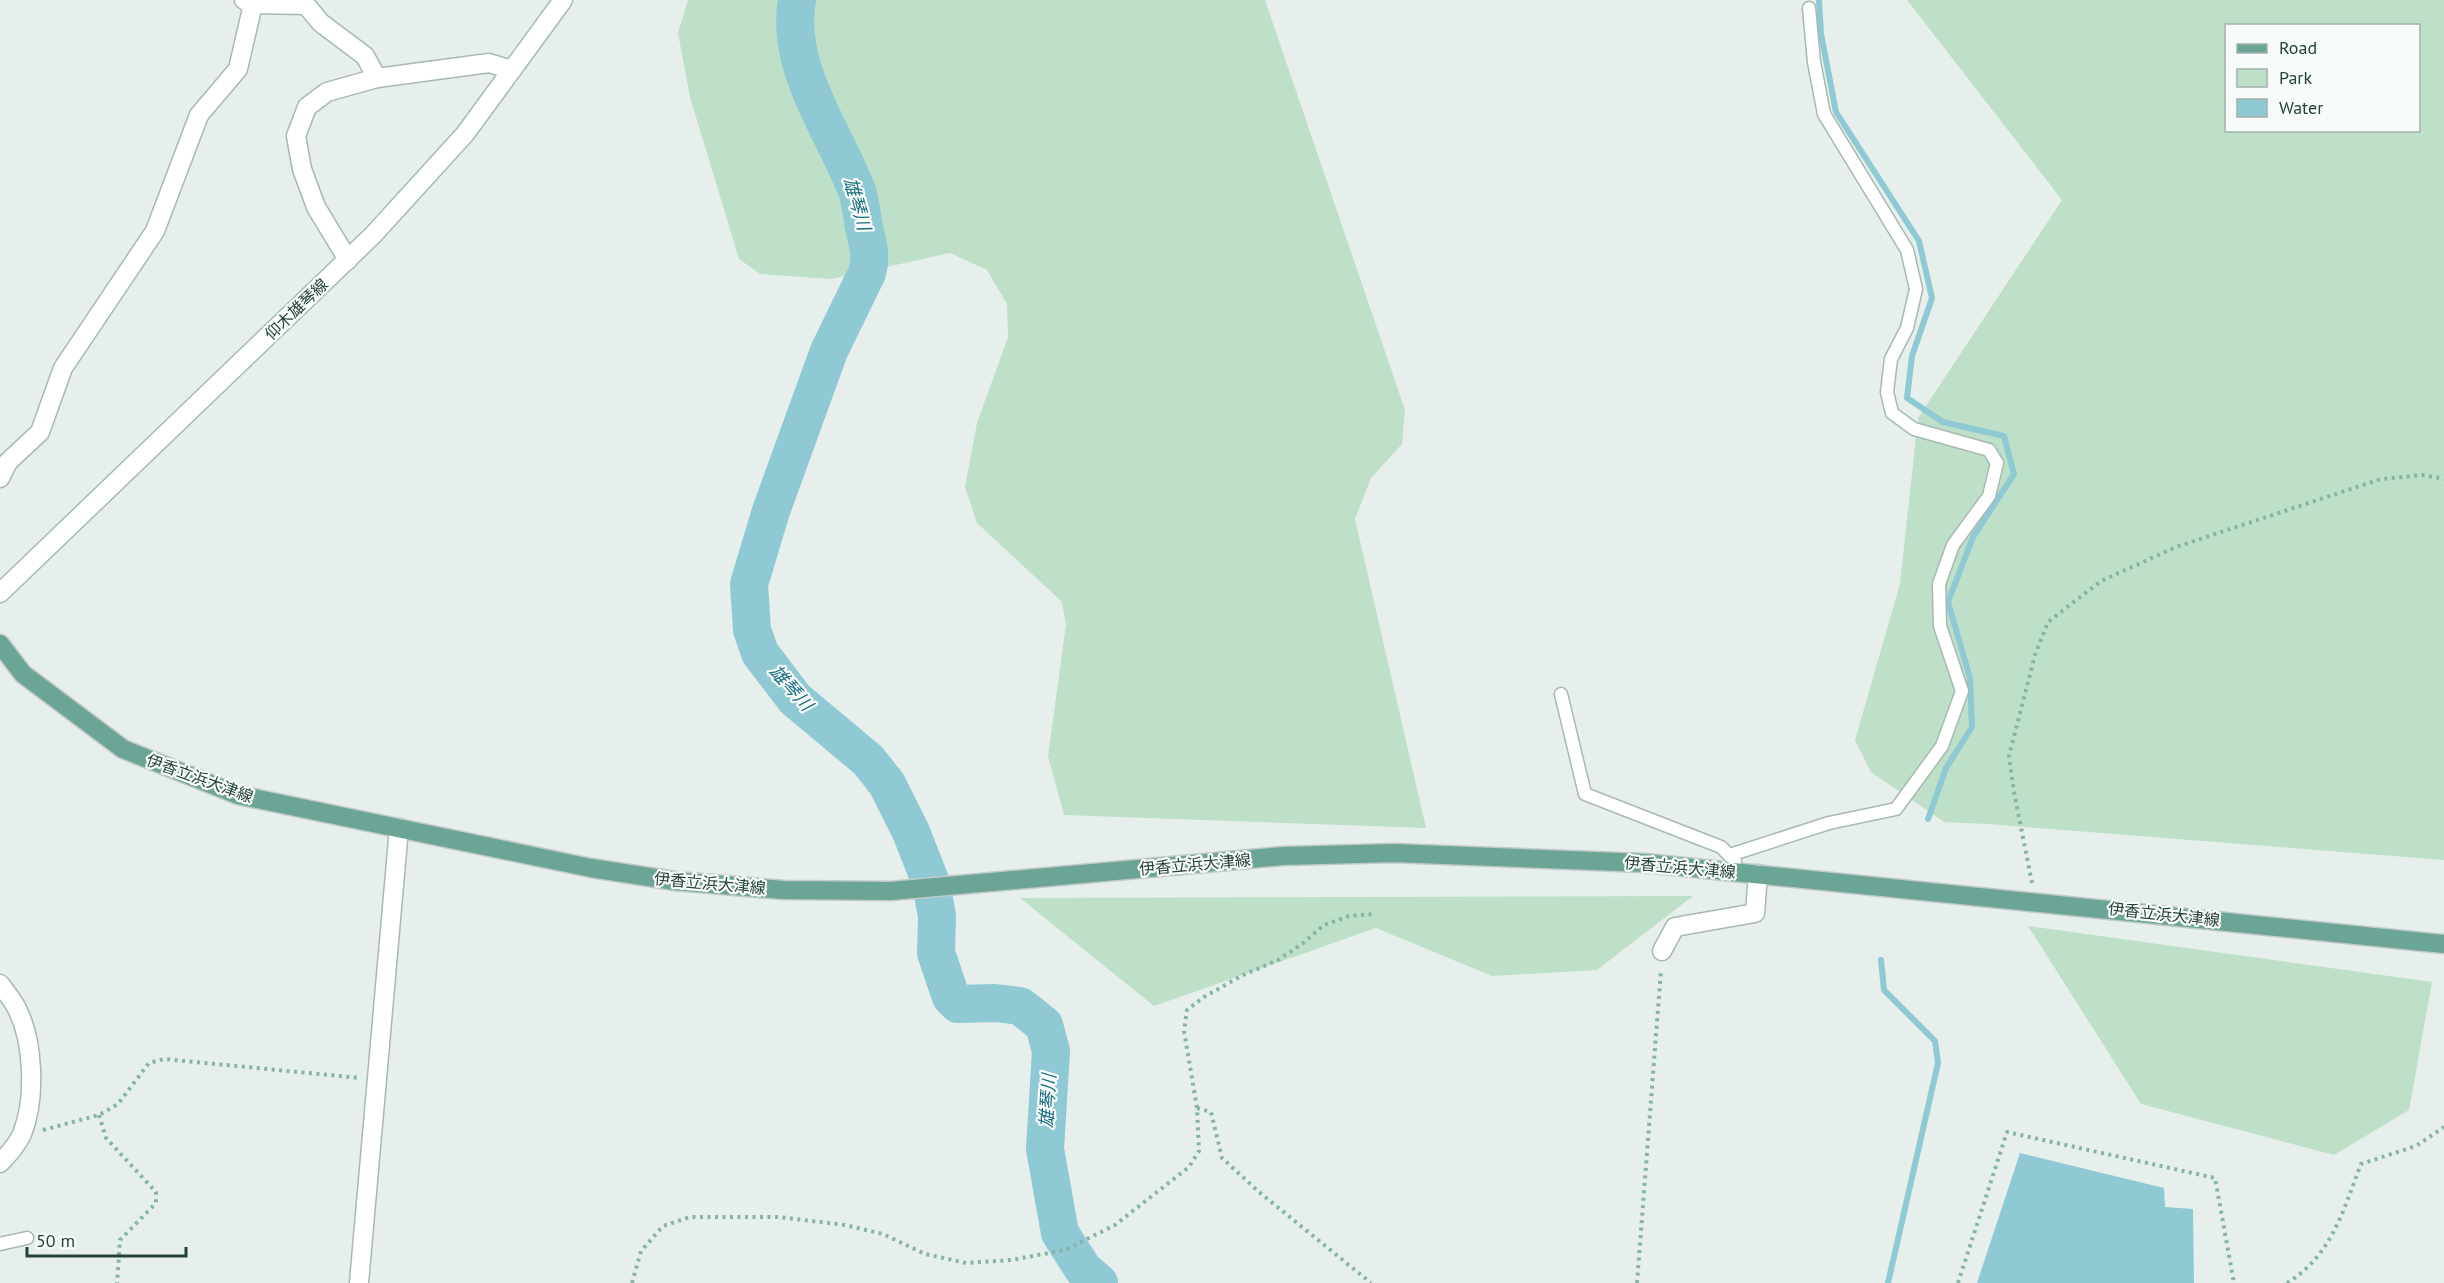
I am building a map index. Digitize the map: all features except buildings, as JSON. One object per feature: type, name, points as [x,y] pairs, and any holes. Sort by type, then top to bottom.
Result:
[{"type":"main road","name":"伊香立浜大津線","points":[[0,644],[23,674],[123,749],[238,795],[633,875],[675,881],[784,890],[891,891],[1283,856],[1394,853],[1645,863],[2444,944]]},
{"type":"street","name":"仰木雄琴線","points":[[0,593],[373,235],[465,134],[563,0]]},
{"type":"street","points":[[0,478],[8,462],[40,432],[63,368],[155,231],[199,115],[238,69],[248,2],[308,2],[321,23],[365,56],[377,78]]},
{"type":"street","points":[[348,260],[316,207],[302,169],[296,136],[307,107],[327,92],[377,78],[489,63],[512,70]]},
{"type":"street","points":[[359,1283],[399,828]]},
{"type":"street","points":[[1662,951],[1675,927],[1755,913],[1752,874]]},
{"type":"street","points":[[0,984],[16,1007],[27,1036],[30,1072],[30,1103],[22,1135],[0,1163]]},
{"type":"lane","points":[[1730,855],[1829,823],[1896,809],[1942,746],[1962,691],[1940,626],[1939,584],[1953,545],[1989,496],[1998,464],[1989,450],[1914,429],[1892,413],[1887,392],[1891,359],[1907,328],[1916,289],[1907,250],[1824,114],[1814,62],[1809,8]]},
{"type":"lane","points":[[1561,694],[1585,794],[1721,847],[1752,874]]},
{"type":"lane","points":[[0,1244],[27,1238]]},
{"type":"path","points":[[2035,901],[2009,756],[2035,655],[2048,622],[2101,581],[2176,547],[2381,479],[2423,475],[2444,479]]},
{"type":"path","points":[[632,1283],[641,1251],[663,1226],[690,1217],[779,1218],[846,1225],[883,1234],[925,1254],[966,1263],[1011,1260],[1065,1250],[1115,1225],[1189,1167],[1199,1151],[1197,1108],[1184,1031],[1187,1010],[1232,982],[1278,960],[1324,925],[1349,916],[1373,914]]},
{"type":"path","points":[[1637,1283],[1662,951]]},
{"type":"path","points":[[16,1144],[35,1132],[99,1115],[118,1104],[149,1063],[164,1059],[377,1080]]},
{"type":"path","points":[[1197,1108],[1211,1112],[1222,1158],[1259,1192],[1371,1283]]},
{"type":"path","points":[[99,1115],[106,1138],[156,1192],[156,1203],[120,1240],[117,1283]]},
{"type":"path","points":[[2287,1283],[2306,1272],[2333,1236],[2361,1164],[2416,1146],[2444,1127]]},
{"type":"path","points":[[1958,1283],[2007,1132],[2215,1178],[2234,1283]]},
{"type":"green space","points":[[688,0],[1265,0],[1405,410],[1402,444],[1371,478],[1355,519],[1426,828],[1064,815],[1048,756],[1066,625],[1062,602],[977,523],[965,487],[977,423],[1008,337],[1007,304],[987,270],[950,253],[832,279],[760,274],[739,259],[690,97],[678,33]]},
{"type":"green space","points":[[1907,0],[2444,0],[2444,860],[1944,822],[1871,772],[1855,740],[1900,584],[1918,418],[2062,200]]},
{"type":"green space","points":[[1693,896],[1597,970],[1492,976],[1376,928],[1154,1006],[1020,898]]},
{"type":"green space","points":[[2028,926],[2432,982],[2409,1110],[2334,1155],[2141,1104]]},
{"type":"water","points":[[2020,1153],[2164,1188],[2165,1207],[2193,1209],[2194,1283],[1977,1283]]},
{"type":"waterway","name":"雄琴川","points":[[797,0],[795,25],[798,50],[814,98],[857,191],[869,261],[867,273],[829,351],[771,511],[749,584],[752,630],[760,653],[795,699],[868,760],[887,784],[911,832],[931,883],[937,916],[936,953],[951,997],[958,1004],[995,1003],[1020,1006],[1044,1025],[1051,1051],[1045,1149],[1060,1233],[1083,1269],[1099,1283]]},
{"type":"waterway","points":[[1819,0],[1821,34],[1836,112],[1919,241],[1932,298],[1912,356],[1907,398],[1943,422],[2004,436],[2014,474],[1973,537],[1948,602],[1970,678],[1972,727],[1946,768],[1928,819]]},
{"type":"waterway","points":[[1881,960],[1884,990],[1935,1041],[1938,1063],[1888,1283]]}]
